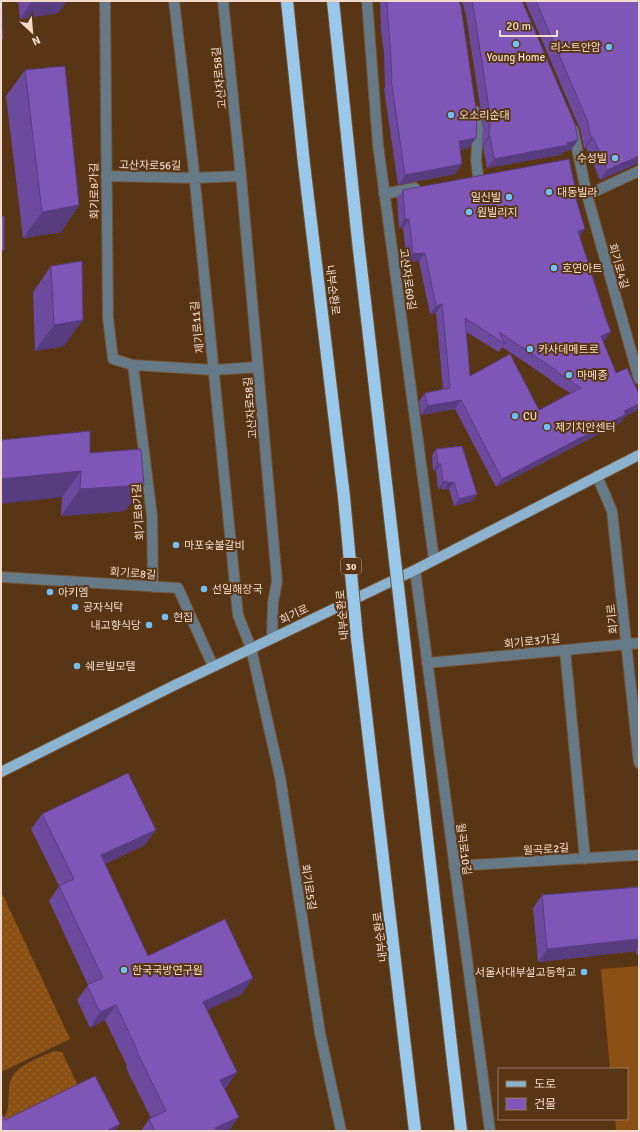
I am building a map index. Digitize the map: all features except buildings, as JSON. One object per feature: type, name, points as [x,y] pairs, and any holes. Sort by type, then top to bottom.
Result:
[{"type":"highway","name":"내부순환로","points":[[287,1],[304,164],[344,497],[357,638],[415,1131]]},
{"type":"highway","points":[[333,1],[358,241],[461,1131]]},
{"type":"main road","name":"회기로","points":[[1,772],[213,666],[415,570],[639,455]]},
{"type":"street","name":"회기로8가길","points":[[105,1],[108,318],[112,359],[134,365],[214,370],[258,367]]},
{"type":"street","name":"제기로11길","points":[[174,1],[194,178],[238,615],[251,648]]},
{"type":"street","name":"고산자로58길","points":[[223,1],[241,176],[277,581],[273,603],[272,638]]},
{"type":"street","name":"고산자로60길","points":[[366,1],[378,146],[434,560]]},
{"type":"street","points":[[473,101],[477,126],[476,155],[478,176]]},
{"type":"street","name":"회기로4길","points":[[571,124],[574,132],[576,158],[639,379]]},
{"type":"street","points":[[587,195],[639,171]]},
{"type":"street","name":"고산자로56길","points":[[106,176],[194,178]]},
{"type":"street","points":[[194,178],[241,176]]},
{"type":"street","points":[[384,194],[424,186]]},
{"type":"street","name":"회기로8가길","points":[[134,365],[152,516],[153,587]]},
{"type":"street","name":"회기로","points":[[597,476],[612,510],[639,763]]},
{"type":"street","name":"월곡로10길","points":[[415,570],[490,1131]]},
{"type":"street","name":"회기로8길","points":[[1,577],[178,588],[213,666]]},
{"type":"street","name":"회기로3가길","points":[[428,663],[639,643]]},
{"type":"street","name":"회기로5길","points":[[251,648],[280,776],[320,1033],[341,1131]]},
{"type":"street","points":[[564,650],[585,859]]},
{"type":"street","name":"월곡로2길","points":[[454,866],[639,855]]},
{"type":"shaded area","points":[[1,891],[70,1039],[1,1072]]},
{"type":"shaded area","points":[[639,966],[639,1131],[616,1131],[615,1120],[628,1120],[628,1068],[610,1068],[601,969]]},
{"type":"shaded area","points":[[54,1051],[62,1052],[82,1094],[8,1131],[1,1121],[7,1110],[9,1086],[14,1074],[27,1063]]},
{"type":"pier","points":[[267,1],[346,1],[388,408],[404,542],[373,554],[382,620],[415,916],[444,1131],[420,1131],[351,563],[330,571],[310,377]]},
{"type":"place","name":"Young Home","points":[[516,44]]},
{"type":"place","name":"리스트안암","points":[[609,47]]},
{"type":"place","name":"오소리순대","points":[[451,115]]},
{"type":"place","name":"수성빌","points":[[615,158]]},
{"type":"place","name":"대동빌라","points":[[549,192]]},
{"type":"place","name":"일신빌","points":[[509,197]]},
{"type":"place","name":"원빌리지","points":[[469,212]]},
{"type":"place","name":"호연아트","points":[[554,268]]},
{"type":"place","name":"카사데메트로","points":[[530,349]]},
{"type":"place","name":"마메종","points":[[569,375]]},
{"type":"place","name":"CU","points":[[515,416]]},
{"type":"place","name":"제기치안센터","points":[[547,427]]},
{"type":"place","name":"마포숯불갈비","points":[[176,545]]},
{"type":"place","name":"선일해장국","points":[[204,589]]},
{"type":"place","name":"아키엠","points":[[50,592]]},
{"type":"place","name":"공자식탁","points":[[75,607]]},
{"type":"place","name":"현집","points":[[165,617]]},
{"type":"place","name":"내고향식당","points":[[149,625]]},
{"type":"place","name":"쉐르빌모텔","points":[[77,666]]},
{"type":"place","name":"한국국방연구원","points":[[124,970]]},
{"type":"place","name":"서울사대부설고등학교","points":[[584,972]]}]
